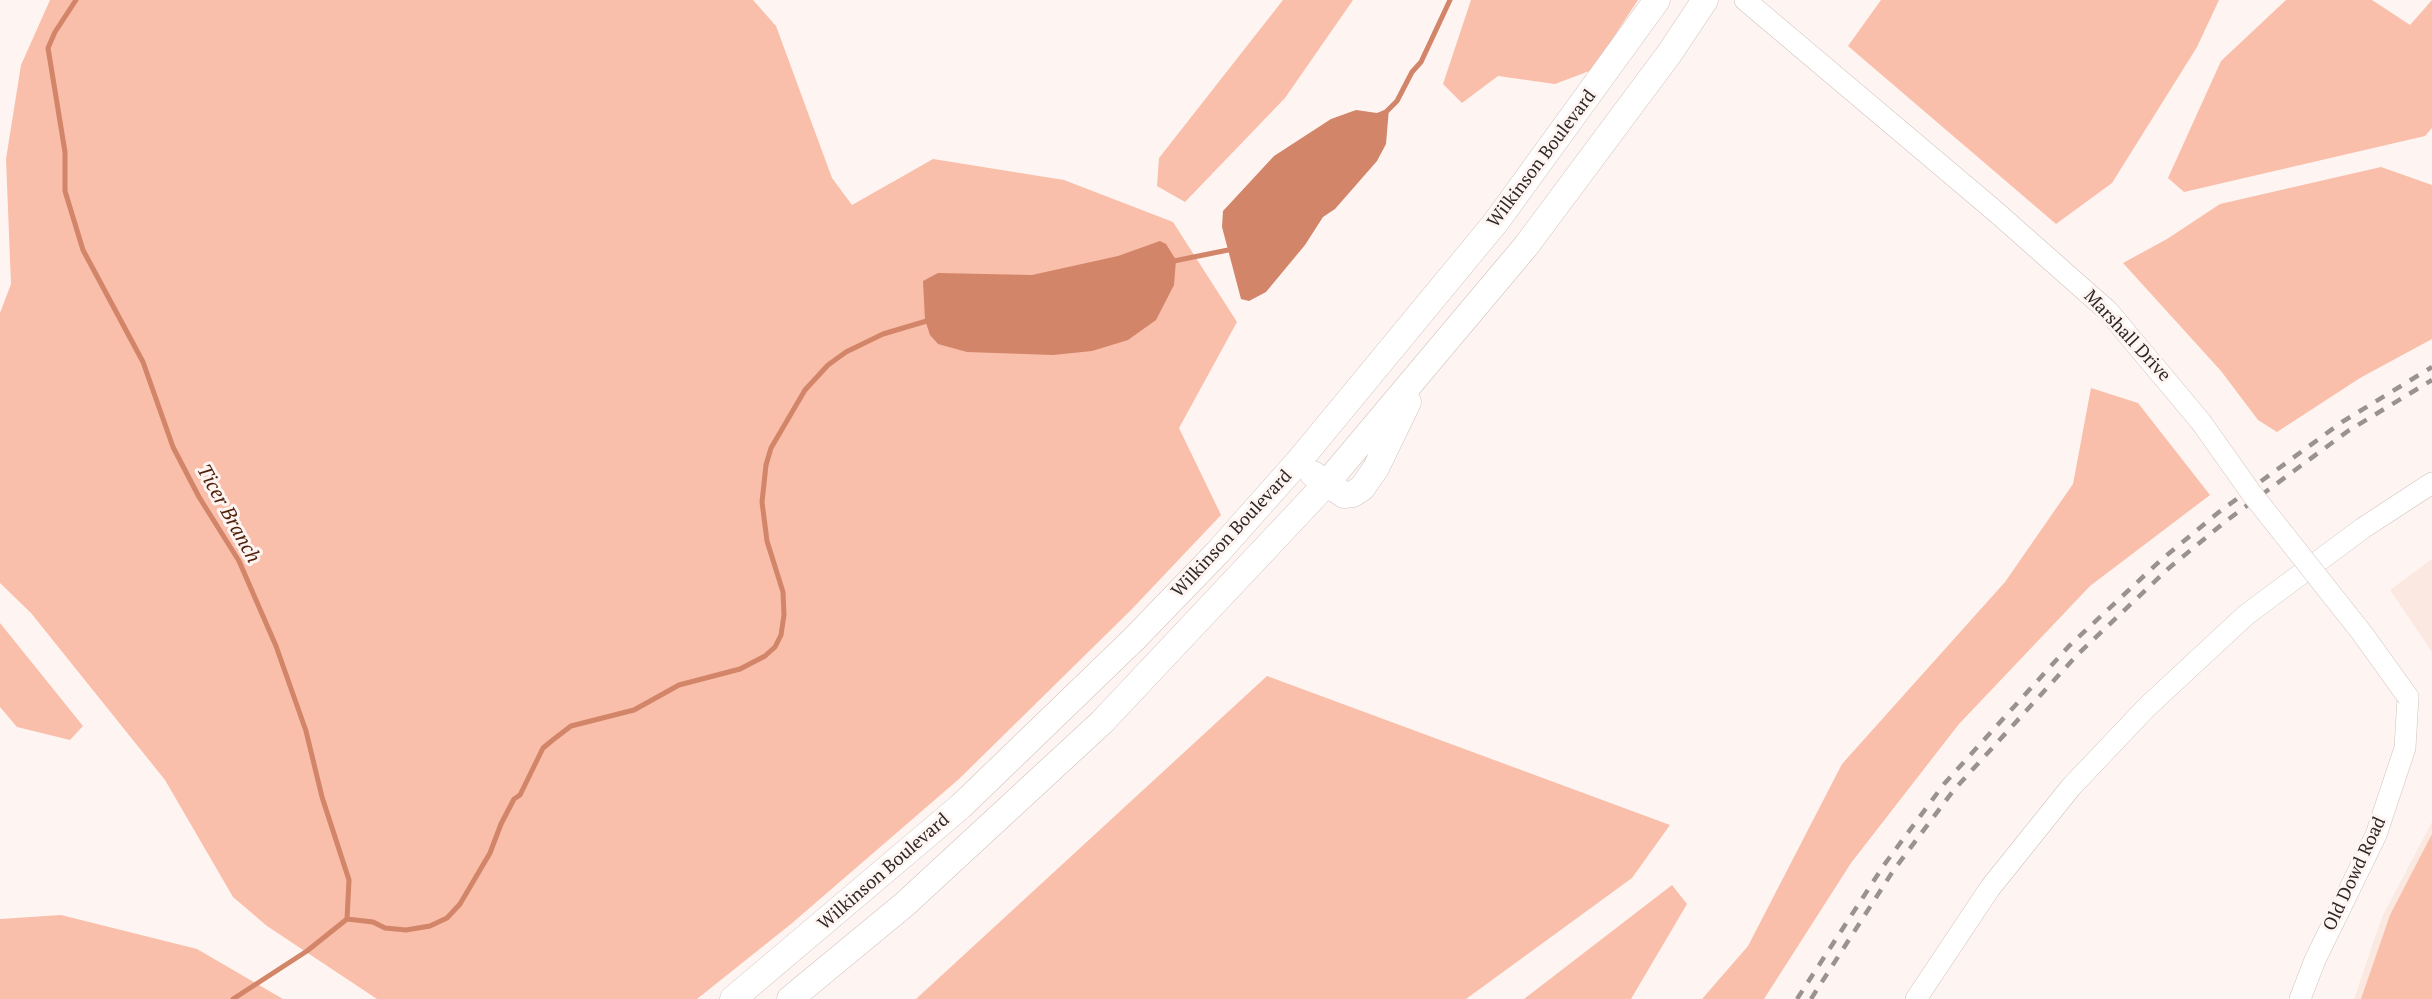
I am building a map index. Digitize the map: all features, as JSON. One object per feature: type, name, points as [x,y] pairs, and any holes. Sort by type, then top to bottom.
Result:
[{"type":"main road","name":"Wilkinson Boulevard","points":[[733,999],[961,806],[1134,639],[1218,552],[1298,462],[1496,222],[1657,0]]},
{"type":"main road","points":[[1298,462],[1344,495],[1353,494],[1362,488],[1376,468],[1425,369],[1526,246],[1669,54],[1705,0]]},
{"type":"main road","name":"Wilkinson Boulevard","points":[[790,999],[904,904],[1102,722],[1326,484]]},
{"type":"street","name":"Marshall Drive","points":[[1745,0],[2108,311],[2201,422],[2252,494],[2362,633],[2408,697],[2405,748]]},
{"type":"street","points":[[1916,999],[1990,888],[2071,787],[2147,707],[2246,615],[2363,528],[2432,483]]},
{"type":"street","name":"Old Dowd Road","points":[[2300,999],[2314,960],[2376,835],[2405,748]]},
{"type":"shaded area","points":[[50,0],[753,0],[776,26],[832,178],[852,205],[933,159],[1064,180],[1173,222],[1237,322],[1179,428],[1221,515],[1131,610],[959,779],[791,924],[697,999],[377,999],[267,926],[233,897],[165,780],[31,613],[0,583],[0,313],[11,284],[6,159],[21,65]]},
{"type":"shaded area","points":[[1283,0],[1353,0],[1285,98],[1185,202],[1157,186],[1159,158]]},
{"type":"shaded area","points":[[1471,0],[1638,0],[1592,70],[1555,84],[1498,76],[1462,103],[1443,84]]},
{"type":"shaded area","points":[[1881,0],[2219,0],[2197,47],[2112,183],[2056,224],[1848,46]]},
{"type":"shaded area","points":[[2286,0],[2372,0],[2410,25],[2432,0],[2432,128],[2425,136],[2184,192],[2168,178],[2221,61]]},
{"type":"shaded area","points":[[1389,108],[1386,144],[1377,161],[1335,209],[1323,217],[1305,245],[1266,292],[1249,301],[1241,299],[1222,227],[1223,211],[1274,156],[1331,119],[1356,110],[1377,113]]},
{"type":"shaded area","points":[[2381,167],[2432,185],[2432,339],[2360,378],[2277,432],[2258,420],[2221,371],[2123,263],[2167,239],[2220,204]]},
{"type":"shaded area","points":[[1160,241],[1166,244],[1176,260],[1174,285],[1156,320],[1128,340],[1092,351],[1053,355],[967,352],[938,344],[930,335],[925,320],[923,281],[938,273],[1032,275],[1118,256]]},
{"type":"shaded area","points":[[2091,388],[2138,403],[2210,495],[2090,586],[1959,724],[1851,863],[1764,999],[1702,999],[1748,946],[1842,764],[2005,582],[2073,484]]},
{"type":"shaded area","points":[[2432,559],[2432,652],[2390,590]]},
{"type":"shaded area","points":[[0,623],[83,726],[70,740],[17,727],[0,707]]},
{"type":"shaded area","points":[[1267,676],[1670,825],[1632,878],[1466,999],[916,999]]},
{"type":"shaded area","points":[[2432,822],[2432,999],[2354,999],[2382,917]]},
{"type":"shaded area","points":[[2432,834],[2432,999],[2361,999],[2390,915]]},
{"type":"shaded area","points":[[1672,885],[1687,904],[1631,999],[1524,999]]},
{"type":"shaded area","points":[[61,915],[197,949],[283,999],[0,999],[0,919]]},
{"type":"waterway","name":"Ticer Branch","points":[[76,0],[55,32],[48,48],[65,152],[65,191],[83,250],[143,362],[173,447],[199,497],[239,561],[276,646],[306,731],[322,797],[349,880],[347,919],[307,951],[233,999]]},
{"type":"waterway","points":[[1386,112],[1397,101],[1412,72],[1421,62],[1450,0]]},
{"type":"waterway","points":[[1169,262],[1233,249]]},
{"type":"waterway","points":[[347,919],[373,922],[385,928],[406,930],[430,926],[447,918],[460,904],[490,853],[501,824],[514,799],[520,795],[543,748],[571,726],[634,710],[679,685],[740,669],[765,656],[775,647],[781,635],[784,615],[783,592],[767,541],[762,502],[766,465],[771,448],[805,390],[828,365],[846,352],[883,334],[930,320]]},
{"type":"railway","points":[[1797,999],[1884,865],[1944,784],[2069,646],[2161,560],[2219,512],[2342,422],[2432,367]]},
{"type":"railway","points":[[1811,999],[1893,871],[1953,791],[2078,654],[2169,568],[2226,521],[2348,431],[2432,380]]}]
